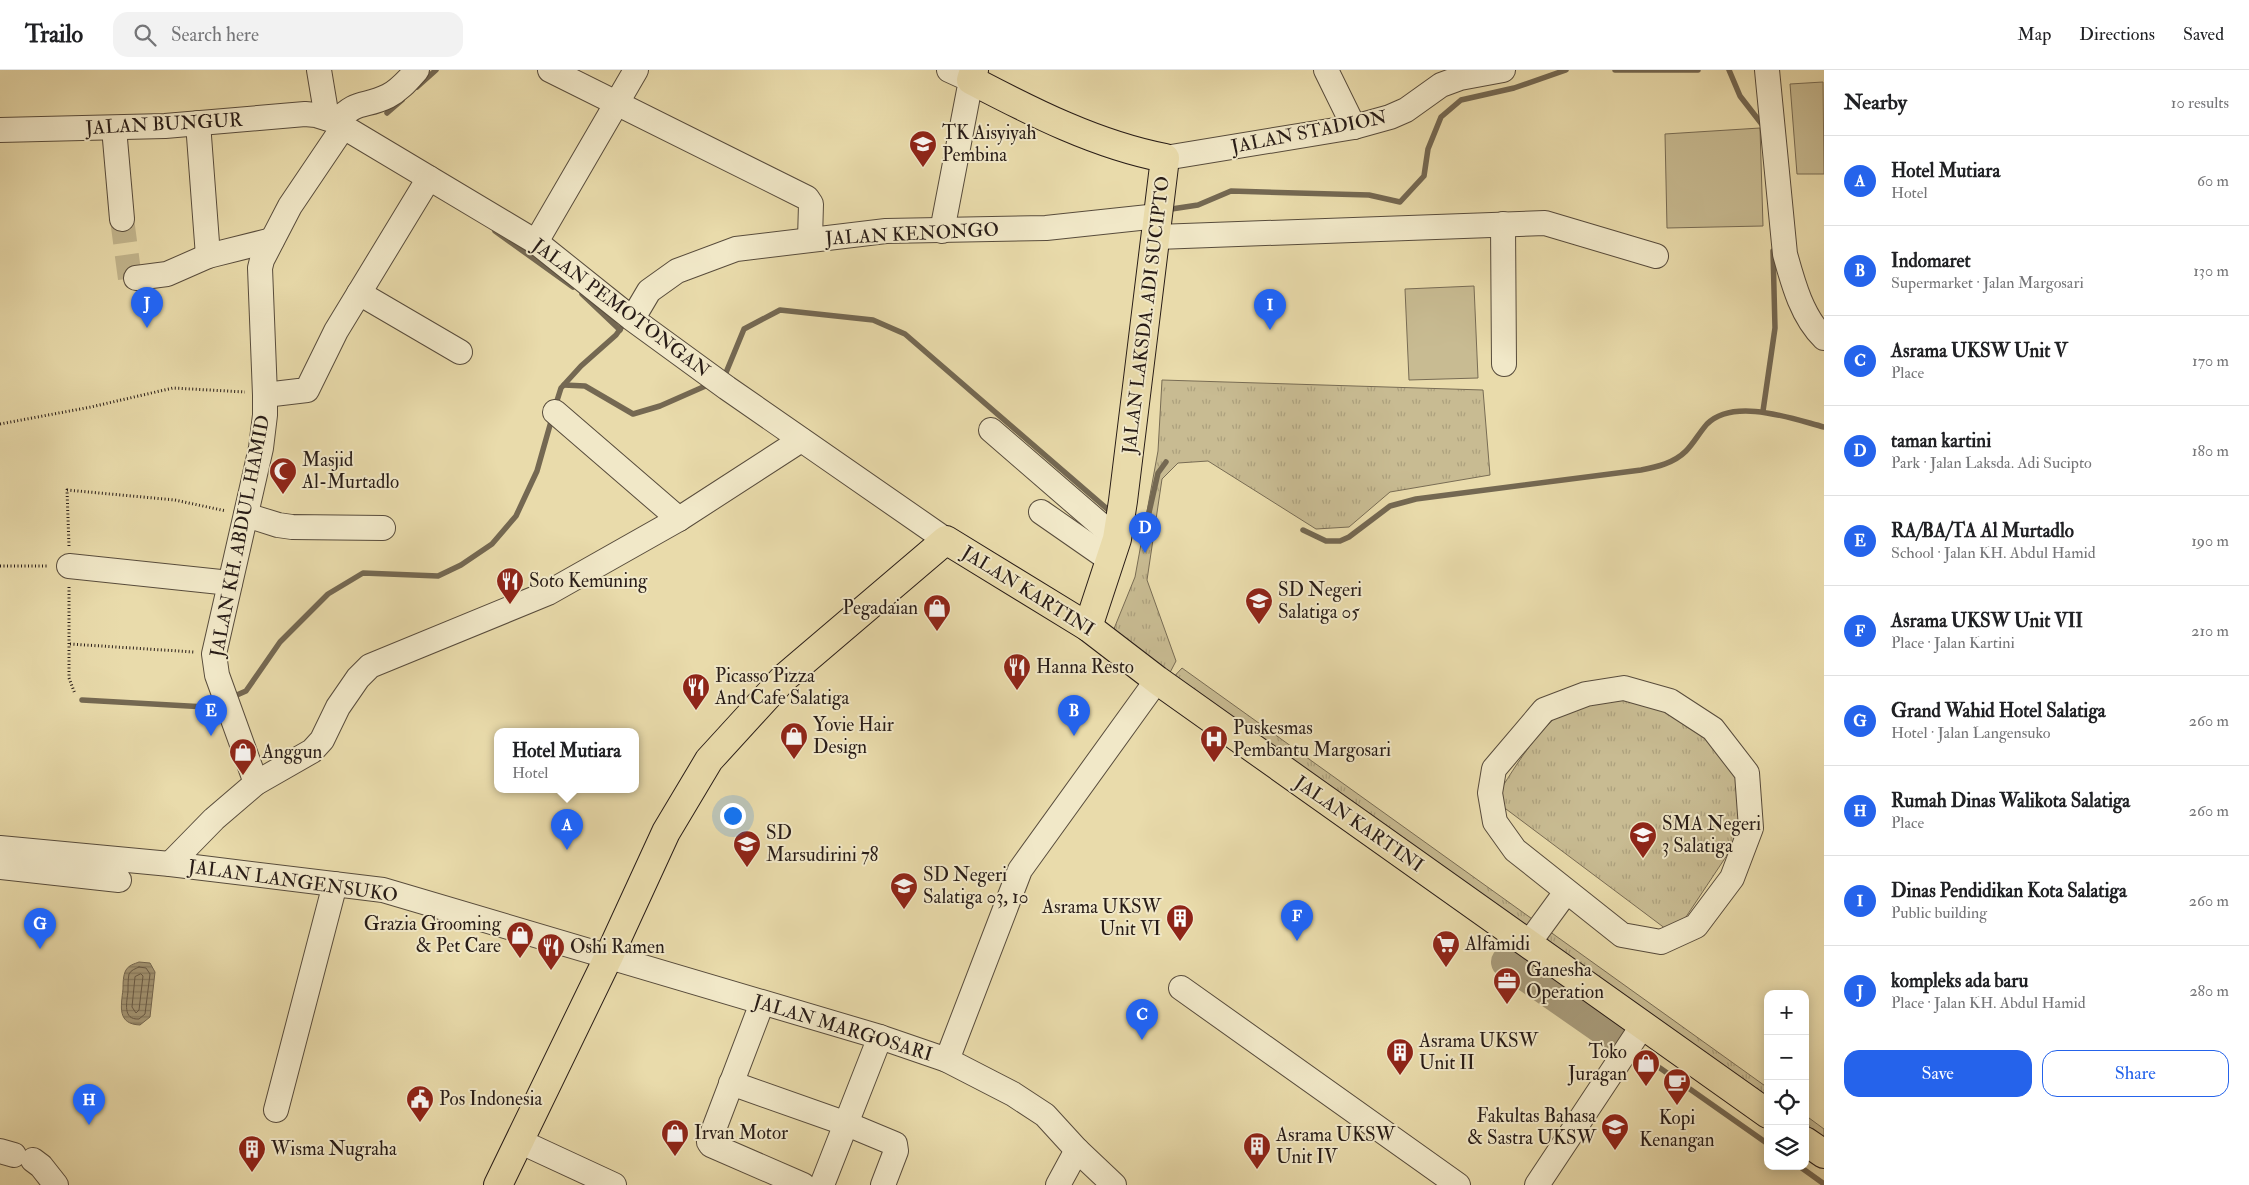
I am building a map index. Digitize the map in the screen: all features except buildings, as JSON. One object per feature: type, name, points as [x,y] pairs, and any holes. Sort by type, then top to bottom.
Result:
[{"type":"main road","name":"JALAN LAKSDA. ADI SUCIPTO","points":[[965,73],[1027,109],[1124,148],[1165,158],[1123,501],[1115,546],[1088,627]]},
{"type":"main road","name":"JALAN KARTINI","points":[[946,540],[1088,627],[1156,680],[1764,1111]]},
{"type":"main road","points":[[498,1185],[609,956],[666,832],[709,760],[784,678],[946,540]]},
{"type":"main road","points":[[1809,1144],[1824,1154]]},
{"type":"street","points":[[319,70],[336,122]]},
{"type":"street","name":"JALAN KH. ABDUL HAMID","points":[[256,783],[220,684],[214,654],[261,448],[265,415],[259,276],[262,260],[336,122],[352,107],[386,97],[398,91],[417,70]]},
{"type":"street","points":[[550,70],[807,198],[811,204],[810,236]]},
{"type":"street","points":[[536,242],[636,70]]},
{"type":"street","points":[[1326,70],[1354,127]]},
{"type":"street","name":"JALAN STADION","points":[[1165,158],[1354,127],[1390,117],[1406,110],[1441,85],[1460,78],[1503,70]]},
{"type":"street","points":[[1768,70],[1785,254],[1793,282],[1806,312],[1824,338]]},
{"type":"street","points":[[943,227],[965,73]]},
{"type":"street","name":"JALAN BUNGUR","points":[[0,130],[114,128],[304,114],[336,122]]},
{"type":"street","name":"JALAN PEMOTONGAN","points":[[336,122],[536,242],[629,315],[727,388],[946,540]]},
{"type":"street","points":[[198,123],[208,256]]},
{"type":"street","points":[[114,128],[122,219]]},
{"type":"street","points":[[265,395],[307,390],[336,330],[429,178]]},
{"type":"street","name":"JALAN KENONGO","points":[[629,315],[649,291],[677,270],[736,249],[810,236],[943,227],[1046,228],[1158,218],[1503,224],[1545,223],[1656,256]]},
{"type":"street","points":[[1503,224],[1504,364]]},
{"type":"street","points":[[136,278],[167,274],[208,256],[272,240]]},
{"type":"street","points":[[359,293],[460,352]]},
{"type":"street","points":[[556,412],[679,519]]},
{"type":"street","points":[[991,430],[1115,546]]},
{"type":"street","points":[[170,864],[214,818],[256,783],[312,751],[358,678],[370,666],[548,593],[679,519],[801,440]]},
{"type":"street","points":[[1041,512],[1115,546]]},
{"type":"street","points":[[246,515],[278,525],[292,527],[383,528]]},
{"type":"street","points":[[69,566],[230,583]]},
{"type":"street","name":"JALAN MARGOSARI","points":[[609,956],[880,1037],[947,1060],[1020,870],[1156,680]]},
{"type":"street","points":[[1624,688],[1670,701],[1714,729],[1747,773],[1751,828],[1732,878],[1696,926],[1661,942],[1622,935],[1566,892],[1515,850],[1495,822],[1490,793],[1494,769],[1544,710],[1586,694],[1624,688]]},
{"type":"street","name":"JALAN LANGENSUKO","points":[[0,848],[170,864],[383,890],[609,956]]},
{"type":"street","points":[[0,867],[119,880]]},
{"type":"street","points":[[276,1110],[335,884]]},
{"type":"street","points":[[1528,944],[1566,892]]},
{"type":"street","points":[[1181,988],[1458,1185]]},
{"type":"street","points":[[762,1003],[709,1140],[710,1144],[803,1185]]},
{"type":"street","points":[[1536,1185],[1643,1025]]},
{"type":"street","points":[[822,1185],[880,1037]]},
{"type":"street","points":[[947,1060],[1013,1094],[1045,1115],[1077,1150],[1114,1185]]},
{"type":"street","points":[[731,1084],[847,1124],[896,1144],[897,1149],[883,1185]]},
{"type":"street","points":[[519,1142],[614,1185]]},
{"type":"street","points":[[1058,1185],[1077,1150]]},
{"type":"street","points":[[16,1155],[41,1166],[56,1185]]},
{"type":"path","points":[[0,424],[91,407],[173,388],[265,395]]},
{"type":"path","points":[[75,694],[69,678],[67,490],[175,500],[246,515]]},
{"type":"path","points":[[0,566],[69,566]]},
{"type":"path","points":[[70,644],[214,654]]},
{"type":"green space","points":[[1823,82],[1824,174],[1797,174],[1790,84]]},
{"type":"green space","points":[[1760,128],[1763,226],[1667,228],[1665,134]]},
{"type":"green space","points":[[1474,286],[1478,378],[1409,380],[1405,289]]},
{"type":"green space","points":[[1162,380],[1483,390],[1490,475],[1390,492],[1349,527],[1316,529],[1208,461],[1178,463],[1162,479],[1147,580],[1176,661],[1164,684],[1109,641],[1135,577],[1158,451]]},
{"type":"green space","points":[[1182,668],[1764,1085],[1764,1102],[1169,682]]},
{"type":"green space","points":[[1646,696],[1716,739],[1742,775],[1745,828],[1674,935],[1494,800],[1535,739],[1561,713],[1576,704],[1591,699]]},
{"type":"green space","points":[[1809,1118],[1824,1129],[1824,1145],[1809,1135]]},
{"type":"water","points":[[139,962],[150,963],[155,972],[150,1017],[140,1025],[127,1021],[121,1008],[125,972],[127,968]]},
{"type":"waterway","points":[[417,87],[436,70]]},
{"type":"waterway","points":[[1165,210],[1198,205],[1231,191],[1369,195],[1400,202],[1424,176],[1428,149],[1441,117],[1461,100],[1514,88],[1566,70]]},
{"type":"waterway","points":[[1615,70],[1698,70]]},
{"type":"waterway","points":[[1729,70],[1740,96],[1764,127]]},
{"type":"waterway","points":[[387,113],[402,100]]},
{"type":"waterway","points":[[495,231],[573,287]]},
{"type":"waterway","points":[[1763,411],[1775,328],[1773,251]]},
{"type":"waterway","points":[[582,294],[620,330]]},
{"type":"waterway","points":[[720,377],[725,375],[744,329],[780,310],[873,320],[905,334],[1113,514]]},
{"type":"waterway","points":[[555,407],[561,388],[581,366],[616,335],[626,321]]},
{"type":"waterway","points":[[564,385],[585,386],[633,414],[660,406],[710,384]]},
{"type":"waterway","points":[[1303,530],[1326,541],[1340,541],[1349,537],[1390,506],[1416,499],[1641,470],[1659,466],[1681,455],[1689,448],[1707,424],[1719,416],[1732,412],[1764,412],[1824,427]]},
{"type":"waterway","points":[[230,698],[246,691],[280,642],[328,594],[363,573],[438,576],[461,565],[492,544],[516,516],[537,471],[552,418]]},
{"type":"waterway","points":[[1127,526],[1143,539],[1158,473],[1166,462]]},
{"type":"waterway","points":[[82,700],[206,707],[221,701]]},
{"type":"waterway","points":[[1507,962],[1625,1044]]},
{"type":"waterway","points":[[1633,1049],[1764,1141]]},
{"type":"waterway","points":[[1805,1170],[1824,1184]]},
{"type":"tunnel","points":[[122,219],[130,279],[136,278]]},
{"type":"place","name":"TK Aisyiyah Pembina","points":[[923,168]]},
{"type":"place","name":"kompleks ada baru","points":[[147,328]]},
{"type":"place","name":"Dinas Pendidikan Kota Salatiga","points":[[1270,330]]},
{"type":"place","name":"Masjid Al-Murtadlo","points":[[283,495]]},
{"type":"place","name":"taman kartini","points":[[1145,553]]},
{"type":"place","name":"Soto Kemuning","points":[[510,605]]},
{"type":"place","name":"SD Negeri Salatiga 05","points":[[1259,625]]},
{"type":"place","name":"Pegadaian","points":[[937,632]]},
{"type":"place","name":"Hanna Resto","points":[[1017,691]]},
{"type":"place","name":"Picasso Pizza And Cafe Salatiga","points":[[696,711]]},
{"type":"place","name":"RA/BA/TA Al Murtadlo","points":[[211,736]]},
{"type":"place","name":"Indomaret","points":[[1074,736]]},
{"type":"place","name":"Yovie Hair Design","points":[[794,760]]},
{"type":"place","name":"Puskesmas Pembantu Margosari","points":[[1214,763]]},
{"type":"place","name":"Anggun","points":[[243,776]]},
{"type":"place","name":"Hotel Mutiara","points":[[567,850]]},
{"type":"place","name":"SMA Negeri 3 Salatiga","points":[[1643,859]]},
{"type":"place","name":"SD Marsudirini 78","points":[[747,868]]},
{"type":"place","name":"SD Negeri Salatiga 03, 10","points":[[904,910]]},
{"type":"place","name":"Asrama UKSW Unit VII","points":[[1297,941]]},
{"type":"place","name":"Asrama UKSW Unit VI","points":[[1180,942]]},
{"type":"place","name":"Grand Wahid Hotel Salatiga","points":[[40,949]]},
{"type":"place","name":"Grazia Grooming & Pet Care","points":[[520,959]]},
{"type":"place","name":"Alfamidi","points":[[1446,968]]},
{"type":"place","name":"Oshi Ramen","points":[[551,971]]},
{"type":"place","name":"Ganesha Operation","points":[[1507,1005]]},
{"type":"place","name":"Asrama UKSW Unit V","points":[[1142,1040]]},
{"type":"place","name":"Asrama UKSW Unit II","points":[[1400,1076]]},
{"type":"place","name":"Toko Juragan","points":[[1646,1087]]},
{"type":"place","name":"Kopi Kenangan","points":[[1677,1106]]},
{"type":"place","name":"Pos Indonesia","points":[[420,1123]]},
{"type":"place","name":"Rumah Dinas Walikota Salatiga","points":[[89,1125]]},
{"type":"place","name":"Fakultas Bahasa & Sastra UKSW","points":[[1615,1151]]},
{"type":"place","name":"Irvan Motor","points":[[675,1157]]},
{"type":"place","name":"Asrama UKSW Unit IV","points":[[1257,1170]]},
{"type":"place","name":"Wisma Nugraha","points":[[252,1173]]}]
